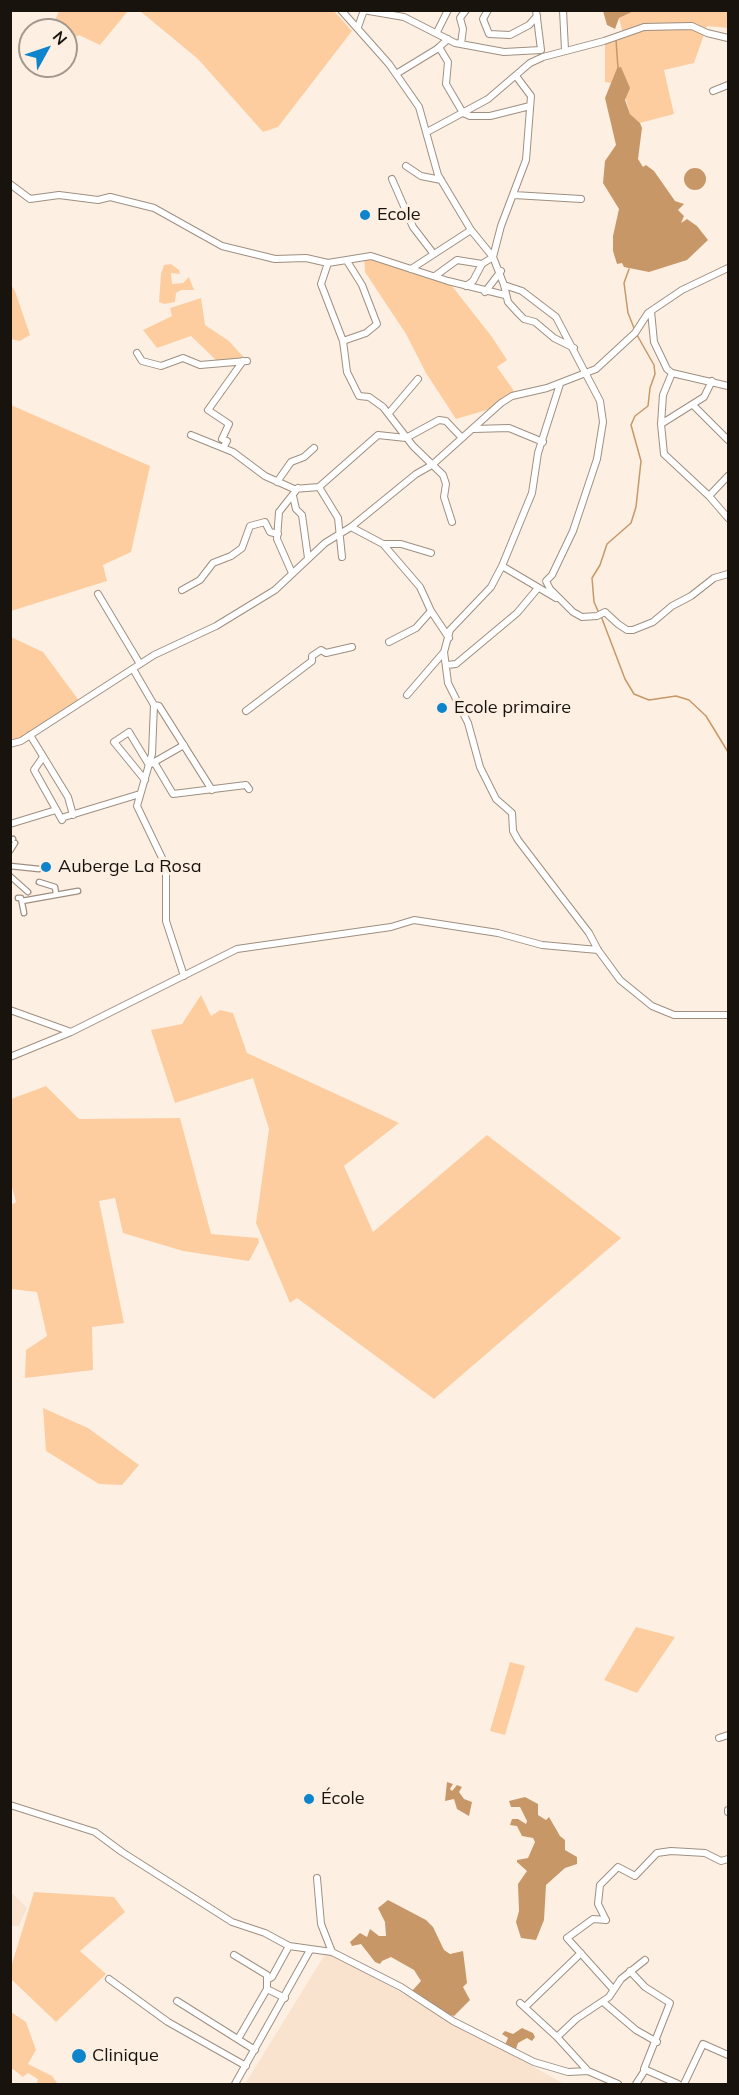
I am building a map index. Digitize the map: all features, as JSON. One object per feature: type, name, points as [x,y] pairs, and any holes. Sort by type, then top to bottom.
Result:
[{"type":"street","points":[[341,10],[358,27],[396,74],[419,107],[441,180],[471,230],[493,257],[501,271],[508,302],[524,319],[535,322],[554,338],[574,349]]},
{"type":"street","points":[[358,27],[364,10],[404,17],[461,44],[504,52],[541,50],[536,13]]},
{"type":"street","points":[[437,32],[448,10]]},
{"type":"street","points":[[461,44],[463,29],[460,18],[466,10]]},
{"type":"street","points":[[488,10],[483,19],[489,34],[488,48]]},
{"type":"street","points":[[563,10],[565,50]]},
{"type":"street","points":[[489,34],[510,35],[529,25],[536,13]]},
{"type":"street","points":[[427,132],[463,114],[535,60],[604,41],[644,27],[692,26],[726,38],[729,45]]},
{"type":"street","points":[[396,74],[448,39]]},
{"type":"street","points":[[439,47],[448,62],[446,84],[463,114],[470,117],[490,116],[530,106]]},
{"type":"street","points":[[466,286],[473,281],[482,264],[493,257],[501,226],[526,160],[530,106],[528,90],[516,76]]},
{"type":"street","points":[[713,91],[729,85]]},
{"type":"street","points":[[406,166],[422,176],[441,180]]},
{"type":"street","points":[[392,179],[413,227],[433,253]]},
{"type":"street","points":[[10,184],[30,199],[59,195],[98,200],[114,198],[154,208],[222,246],[275,259],[306,258],[328,263],[371,256],[485,292],[505,295]]},
{"type":"street","points":[[514,195],[581,200]]},
{"type":"street","points":[[411,269],[471,230]]},
{"type":"street","points":[[435,276],[457,260],[482,264]]},
{"type":"street","points":[[343,341],[366,333],[377,324],[362,285],[347,261]]},
{"type":"street","points":[[328,263],[321,284],[343,341],[347,372],[358,396],[369,397],[389,412],[406,438],[446,481],[443,493],[452,522]]},
{"type":"street","points":[[10,744],[30,735],[154,655],[216,626],[275,590],[308,558],[351,527],[416,474],[432,465],[512,396],[560,384],[602,365],[636,332],[644,317],[651,311],[682,290],[729,268]]},
{"type":"street","points":[[485,292],[501,271]]},
{"type":"street","points":[[504,285],[522,291],[556,317],[600,401],[603,422],[601,442],[573,531],[552,575],[546,581],[559,599]]},
{"type":"street","points":[[651,311],[658,354],[672,373],[729,386]]},
{"type":"street","points":[[137,353],[145,362],[161,366],[183,357],[200,365],[245,361],[223,385],[208,410],[229,424],[222,438],[227,441],[223,448]]},
{"type":"street","points":[[672,373],[663,394],[661,424],[664,454],[729,518]]},
{"type":"street","points":[[389,412],[418,379]]},
{"type":"street","points":[[661,424],[704,397],[711,381]]},
{"type":"street","points":[[407,695],[444,652],[454,626],[491,587],[502,566],[532,493],[543,442],[560,384]]},
{"type":"street","points":[[693,405],[729,440]]},
{"type":"street","points":[[191,435],[223,448],[277,482],[298,488],[319,487],[373,437],[383,434],[406,438],[439,420],[446,421],[462,438]]},
{"type":"street","points":[[473,429],[509,428],[543,442]]},
{"type":"street","points":[[277,482],[291,462],[304,457],[314,448]]},
{"type":"street","points":[[709,496],[729,476]]},
{"type":"street","points":[[319,487],[337,513],[341,532],[342,557]]},
{"type":"street","points":[[292,573],[285,561],[278,534],[279,510],[298,488]]},
{"type":"street","points":[[292,496],[296,509],[302,515],[308,558]]},
{"type":"street","points":[[182,590],[200,580],[213,563],[231,556],[242,548],[250,526],[265,522],[270,532],[278,534]]},
{"type":"street","points":[[351,527],[382,544],[420,587],[431,611],[448,638]]},
{"type":"street","points":[[382,544],[401,544],[431,553]]},
{"type":"street","points":[[502,566],[559,599],[582,617],[597,616],[605,612],[627,630],[653,622],[672,606],[691,596],[714,578],[729,574]]},
{"type":"street","points":[[447,665],[456,664],[517,613],[538,588]]},
{"type":"street","points":[[98,594],[140,664]]},
{"type":"street","points":[[389,642],[416,628],[431,611]]},
{"type":"street","points":[[246,711],[312,661],[312,656],[321,650],[326,653],[352,647]]},
{"type":"street","points":[[444,652],[451,693],[468,723],[476,757],[496,799],[512,813],[513,831],[523,848],[589,933],[598,950],[620,980],[652,1006],[674,1015],[729,1015]]},
{"type":"street","points":[[133,669],[154,705],[152,764],[137,806],[166,873],[166,921],[184,976]]},
{"type":"street","points":[[154,705],[159,706],[212,790]]},
{"type":"street","points":[[145,780],[114,742],[129,732],[173,794],[246,785],[249,789]]},
{"type":"street","points":[[30,735],[69,797],[73,815]]},
{"type":"street","points":[[152,764],[184,745]]},
{"type":"street","points":[[44,757],[34,770],[61,819],[140,794]]},
{"type":"street","points":[[10,824],[56,810]]},
{"type":"street","points":[[10,850],[13,841]]},
{"type":"street","points":[[10,866],[39,869]]},
{"type":"street","points":[[10,876],[28,892]]},
{"type":"street","points":[[39,882],[55,887],[56,894]]},
{"type":"street","points":[[25,910],[20,900],[78,891]]},
{"type":"street","points":[[10,1057],[127,1006],[157,987],[248,946],[391,927],[414,920],[498,933],[542,945],[598,950]]},
{"type":"street","points":[[10,1010],[71,1032]]},
{"type":"street","points":[[719,1738],[729,1735]]},
{"type":"street","points":[[10,1805],[95,1832],[122,1852],[232,1922],[265,1933],[289,1946],[332,1952],[401,1987],[453,2021],[534,2062],[568,2072],[588,2071]]},
{"type":"street","points":[[613,1989],[567,1938],[593,1919],[606,1920],[598,1904],[600,1885],[618,1867],[635,1876],[657,1853],[671,1851],[705,1853],[724,1862],[729,1859]]},
{"type":"street","points":[[317,1878],[321,1924],[332,1952]]},
{"type":"street","points":[[267,1980],[272,1977],[289,1946]]},
{"type":"street","points":[[235,2085],[310,1950]]},
{"type":"street","points":[[581,1953],[522,2005],[557,2037],[588,2071],[618,2085]]},
{"type":"street","points":[[234,1955],[267,1975],[267,1989],[238,2039]]},
{"type":"street","points":[[557,2037],[576,2019],[603,2002],[630,1971],[645,1960]]},
{"type":"street","points":[[630,1971],[645,1986],[670,2003],[657,2042],[636,2085]]},
{"type":"street","points":[[110,1979],[168,2022],[246,2066]]},
{"type":"street","points":[[267,1989],[285,1998]]},
{"type":"street","points":[[177,2001],[255,2050]]},
{"type":"street","points":[[603,2002],[636,2030],[657,2042]]},
{"type":"street","points":[[684,2085],[703,2044],[729,2055]]},
{"type":"street","points":[[645,2070],[678,2085]]},
{"type":"shaded area","points":[[59,10],[128,11],[100,45],[78,36],[78,18],[56,18]]},
{"type":"shaded area","points":[[634,10],[619,18],[615,29],[607,25],[603,11]]},
{"type":"shaded area","points":[[140,11],[334,11],[352,31],[278,127],[263,132],[198,59]]},
{"type":"shaded area","points":[[634,11],[728,11],[728,28],[707,26],[694,63],[664,70],[674,114],[640,123],[630,114],[617,68],[611,83],[605,82],[605,38],[623,34],[619,18]]},
{"type":"shaded area","points":[[621,67],[630,88],[625,100],[630,114],[642,128],[638,159],[643,167],[646,165],[654,171],[675,201],[684,204],[678,210],[684,216],[681,223],[687,219],[697,226],[708,240],[687,260],[649,272],[624,267],[622,263],[617,264],[613,251],[613,236],[619,209],[603,183],[605,161],[616,145],[605,98],[617,68]]},
{"type":"shaded area","points":[[695,168],[703,171],[706,179],[703,187],[695,190],[687,187],[684,179],[687,171]]},
{"type":"shaded area","points":[[364,256],[448,281],[507,360],[497,367],[514,391],[497,407],[456,419],[426,373],[406,334],[365,272]]},
{"type":"shaded area","points":[[171,264],[179,270],[180,274],[171,273],[172,284],[183,283],[189,277],[194,290],[181,290],[176,293],[175,302],[164,304],[159,302],[161,274],[164,265]]},
{"type":"shaded area","points":[[11,285],[30,335],[20,341],[11,339]]},
{"type":"shaded area","points":[[201,298],[205,325],[229,341],[247,361],[220,364],[191,336],[157,348],[143,330],[172,316],[170,308]]},
{"type":"shaded area","points":[[11,405],[150,466],[131,552],[103,565],[107,581],[11,611]]},
{"type":"shaded area","points":[[11,637],[43,652],[80,702],[11,744]]},
{"type":"shaded area","points":[[201,995],[211,1016],[220,1010],[233,1013],[247,1053],[399,1123],[344,1166],[373,1232],[487,1135],[621,1238],[434,1399],[297,1298],[290,1303],[256,1223],[269,1129],[253,1078],[175,1103],[151,1030],[182,1024]]},
{"type":"shaded area","points":[[46,1086],[79,1119],[180,1118],[211,1234],[258,1238],[259,1242],[249,1261],[183,1251],[123,1233],[115,1198],[99,1201],[124,1323],[92,1327],[93,1370],[25,1378],[26,1350],[47,1336],[37,1292],[11,1289],[11,1205],[16,1202],[10,1180],[11,1099]]},
{"type":"shaded area","points":[[43,1408],[88,1428],[139,1465],[122,1485],[99,1484],[46,1451]]},
{"type":"shaded area","points":[[636,1627],[675,1637],[637,1693],[604,1680]]},
{"type":"shaded area","points":[[510,1662],[525,1666],[505,1735],[490,1731]]},
{"type":"shaded area","points":[[447,1782],[453,1784],[450,1789],[452,1791],[457,1785],[462,1787],[459,1792],[464,1799],[472,1802],[469,1816],[457,1809],[454,1799],[445,1801]]},
{"type":"shaded area","points":[[525,1797],[538,1804],[538,1815],[546,1820],[549,1817],[560,1836],[565,1840],[565,1850],[577,1857],[577,1864],[565,1868],[546,1885],[544,1920],[536,1940],[521,1938],[516,1922],[519,1911],[518,1884],[527,1871],[517,1860],[528,1858],[535,1842],[533,1838],[522,1836],[517,1826],[510,1825],[512,1819],[518,1819],[526,1824],[527,1821],[520,1807],[511,1807],[509,1801]]},
{"type":"shaded area","points":[[10,1891],[27,1908],[19,1926],[11,1926]]},
{"type":"shaded area","points":[[34,1892],[114,1897],[125,1912],[80,1951],[106,1974],[56,2022],[11,1979],[11,1967]]},
{"type":"shaded area","points":[[388,1900],[426,1920],[433,1927],[444,1950],[450,1954],[463,1951],[467,1983],[463,1987],[470,2000],[454,2016],[443,2013],[412,1991],[421,1981],[414,1970],[391,1957],[380,1964],[375,1962],[361,1944],[352,1946],[350,1942],[360,1933],[367,1937],[370,1929],[379,1936],[386,1936],[385,1922],[378,1908]]},
{"type":"shaded area","points":[[327,1951],[564,2084],[245,2084]]},
{"type":"shaded area","points":[[11,2012],[26,2022],[36,2050],[28,2064],[52,2076],[58,2084],[37,2084],[38,2079],[28,2073],[23,2077],[13,2069],[11,2072]]},
{"type":"shaded area","points":[[522,2028],[533,2033],[535,2037],[532,2041],[527,2038],[518,2043],[516,2049],[505,2045],[508,2038],[502,2034],[505,2031],[513,2034]]},
{"type":"waterway","points":[[616,40],[618,68]]},
{"type":"waterway","points":[[629,269],[624,283],[628,313],[634,328]]},
{"type":"waterway","points":[[598,611],[594,602],[592,578],[600,565],[607,544],[631,523],[636,507],[641,461],[631,425],[635,416],[648,406],[650,388],[655,374],[654,365],[637,335]]},
{"type":"waterway","points":[[601,616],[625,679],[634,694],[649,700],[676,696],[689,700],[706,716],[728,752]]},
{"type":"place","name":"Ecole","points":[[365,215]]},
{"type":"place","name":"Ecole primaire","points":[[442,708]]},
{"type":"place","name":"Auberge La Rosa","points":[[46,867]]},
{"type":"place","name":"École","points":[[309,1799]]},
{"type":"place","name":"Clinique","points":[[79,2056]]}]
